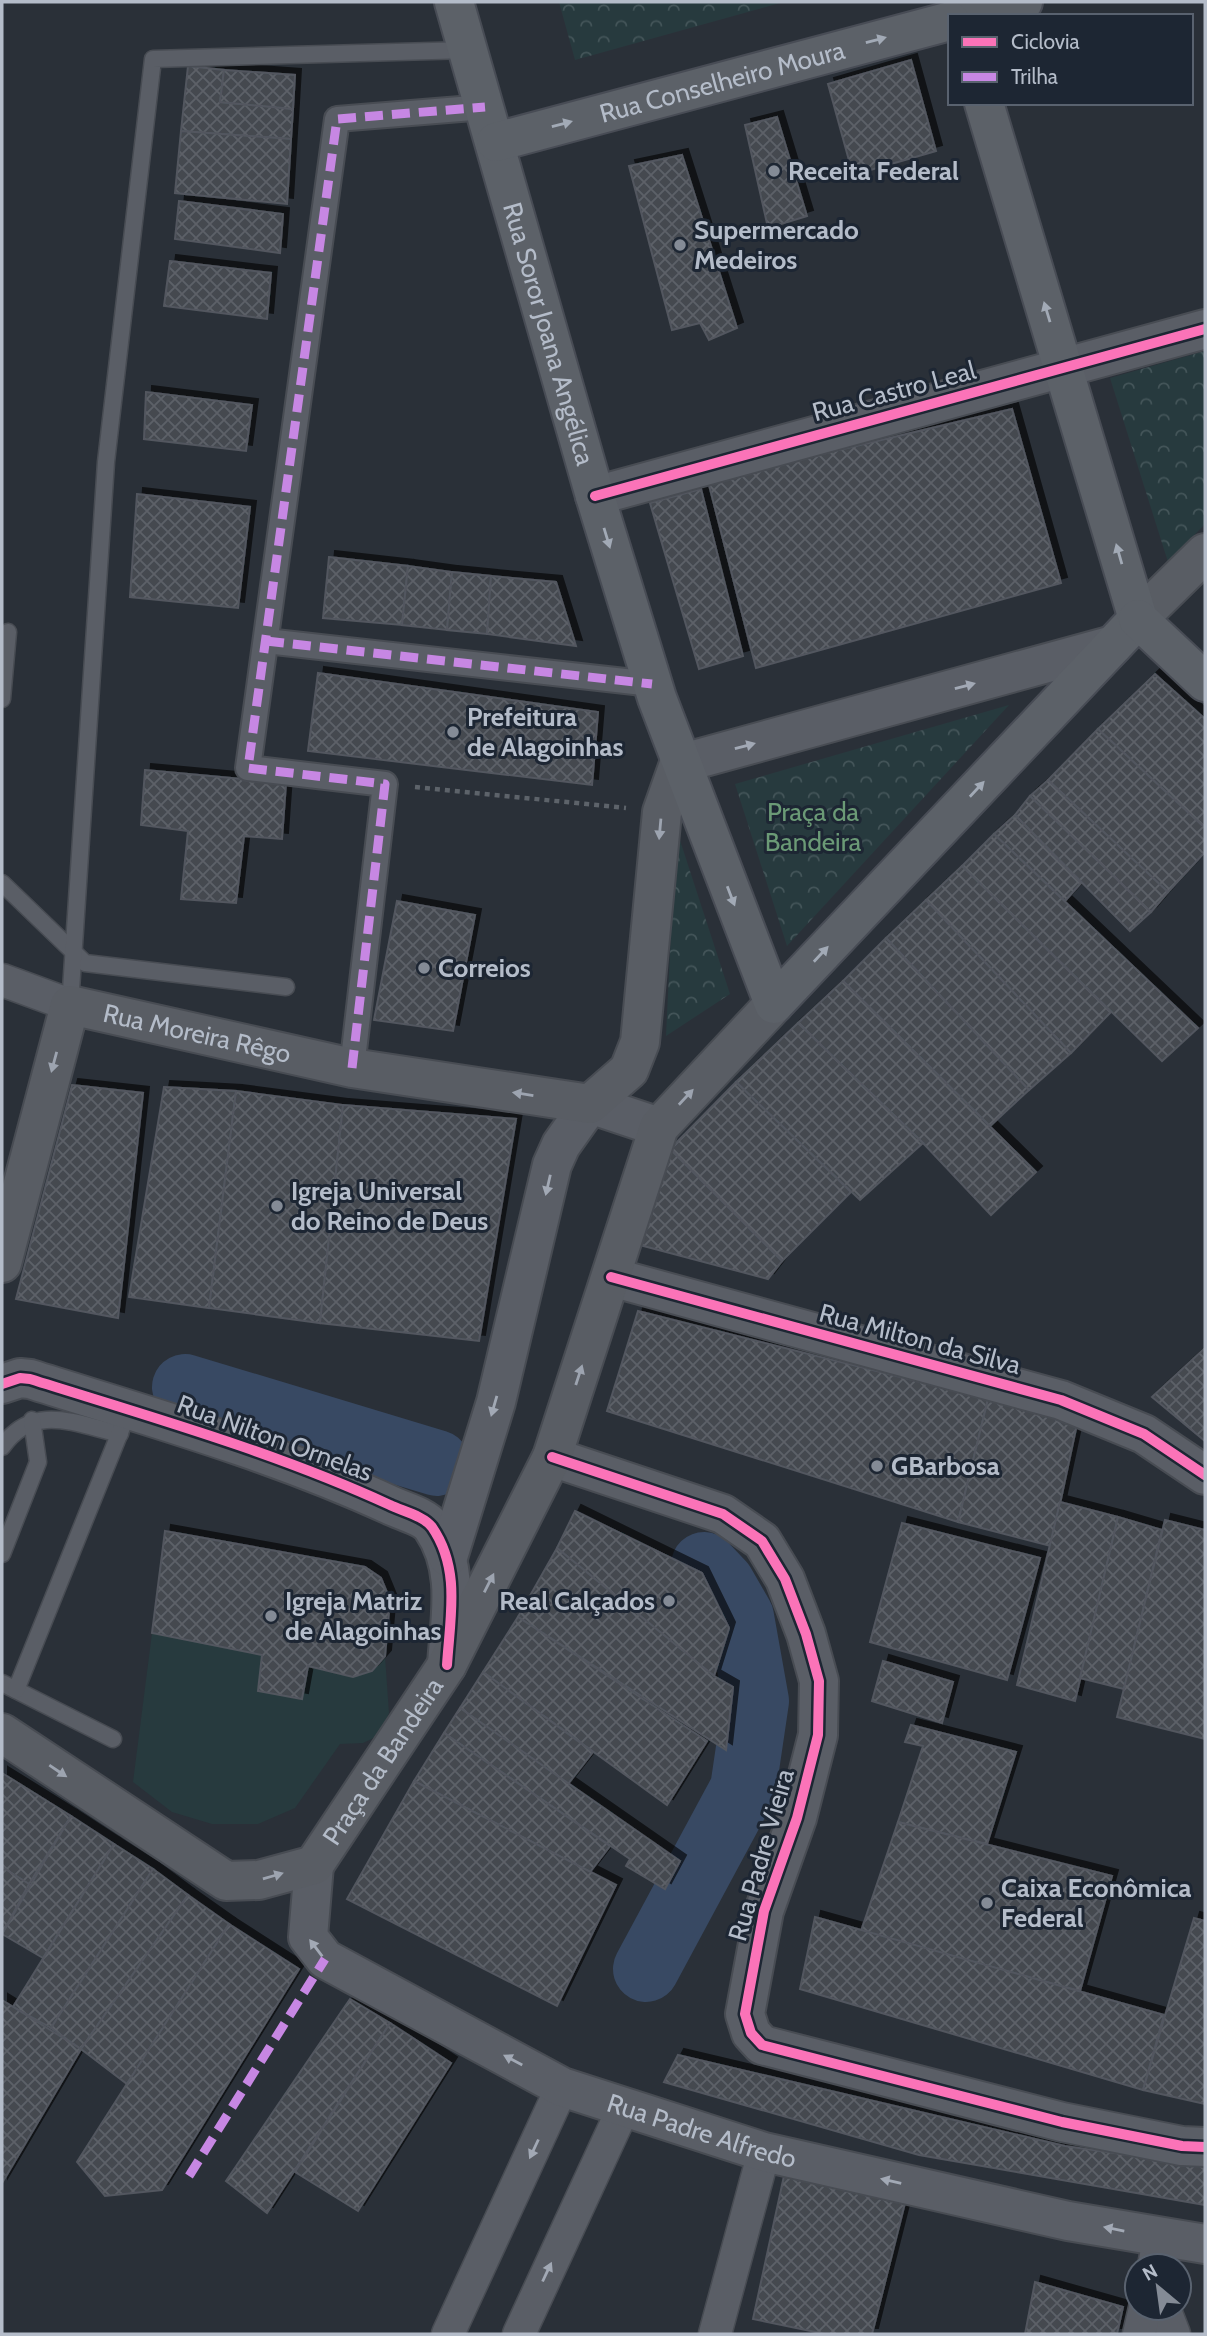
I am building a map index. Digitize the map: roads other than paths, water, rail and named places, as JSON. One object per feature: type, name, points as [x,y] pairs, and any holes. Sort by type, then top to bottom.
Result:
[{"type":"main road","name":"Rua Soror Joana Angélica","points":[[454,2],[594,496],[652,684],[680,764]]},
{"type":"main road","points":[[977,14],[1023,2]]},
{"type":"main road","name":"Rua Conselheiro Moura","points":[[490,124],[948,21]]},
{"type":"main road","points":[[985,105],[1064,368],[1125,632],[1205,682]]},
{"type":"main road","points":[[1125,632],[1205,553]]},
{"type":"main road","name":"Praça da Bandeira","points":[[2,1733],[226,1881],[259,1880],[314,1865],[447,1665],[552,1457],[659,1126],[1125,632]]},
{"type":"main road","points":[[590,1104],[629,1070],[640,1042],[662,812],[680,764]]},
{"type":"main road","points":[[680,764],[774,1003]]},
{"type":"main road","name":"Rua Moreira Rêgo","points":[[2,1263],[69,1005],[352,1068],[590,1104]]},
{"type":"street","points":[[352,1068],[385,784],[248,768],[337,119],[490,124]]},
{"type":"street","name":"Rua Castro Leal","points":[[594,496],[1205,329]]},
{"type":"street","points":[[680,764],[1125,632]]},
{"type":"street","points":[[266,641],[652,684]]},
{"type":"street","points":[[2,980],[69,1005]]},
{"type":"street","points":[[448,1557],[496,1402],[552,1165],[561,1145],[590,1104],[659,1126]]},
{"type":"street","name":"Rua Milton da Silva","points":[[611,1277],[1061,1400],[1144,1434],[1205,1475]]},
{"type":"street","name":"Rua Nilton Ornelas","points":[[2,1384],[20,1378],[30,1379],[125,1422],[320,1472],[429,1523],[448,1557],[452,1575],[447,1665]]},
{"type":"street","name":"Rua Padre Vieira","points":[[552,1457],[723,1514],[762,1541],[785,1579],[806,1634],[819,1681],[818,1735],[797,1818],[764,1911],[745,2014],[751,2033],[762,2045],[1062,2122],[1182,2146],[1205,2147]]},
{"type":"street","name":"Rua Padre Alfredo","points":[[314,1865],[308,1937],[325,1959],[562,2087],[764,2152],[1068,2221],[1157,2252],[1205,2244]]},
{"type":"street","points":[[448,2334],[562,2087]]},
{"type":"street","points":[[519,2334],[624,2106]]},
{"type":"street","points":[[715,2334],[764,2152]]},
{"type":"lane","points":[[69,1005],[106,462],[153,59],[468,50]]},
{"type":"lane","points":[[2,699],[8,632]]},
{"type":"lane","points":[[2,883],[74,953],[93,965],[286,987]]},
{"type":"lane","points":[[2,1447],[32,1420],[46,1418],[125,1422],[9,1686],[113,1739]]},
{"type":"lane","points":[[2,1554],[38,1462],[32,1420]]},
{"type":"waterway","points":[[185,1387],[437,1463]]},
{"type":"waterway","points":[[646,1969],[743,1789],[756,1701],[741,1617],[722,1584],[704,1565]]},
{"type":"place","name":"Receita Federal","points":[[774,171]]},
{"type":"place","name":"Supermercado Medeiros","points":[[680,245]]},
{"type":"place","name":"Prefeitura de Alagoinhas","points":[[453,732]]},
{"type":"place","name":"Correios","points":[[424,968]]},
{"type":"place","name":"Igreja Universal do Reino de Deus","points":[[277,1206]]},
{"type":"place","name":"GBarbosa","points":[[877,1466]]},
{"type":"place","name":"Real Calçados","points":[[669,1601]]},
{"type":"place","name":"Igreja Matriz de Alagoinhas","points":[[271,1616]]},
{"type":"place","name":"Caixa Econômica Federal","points":[[987,1903]]}]
